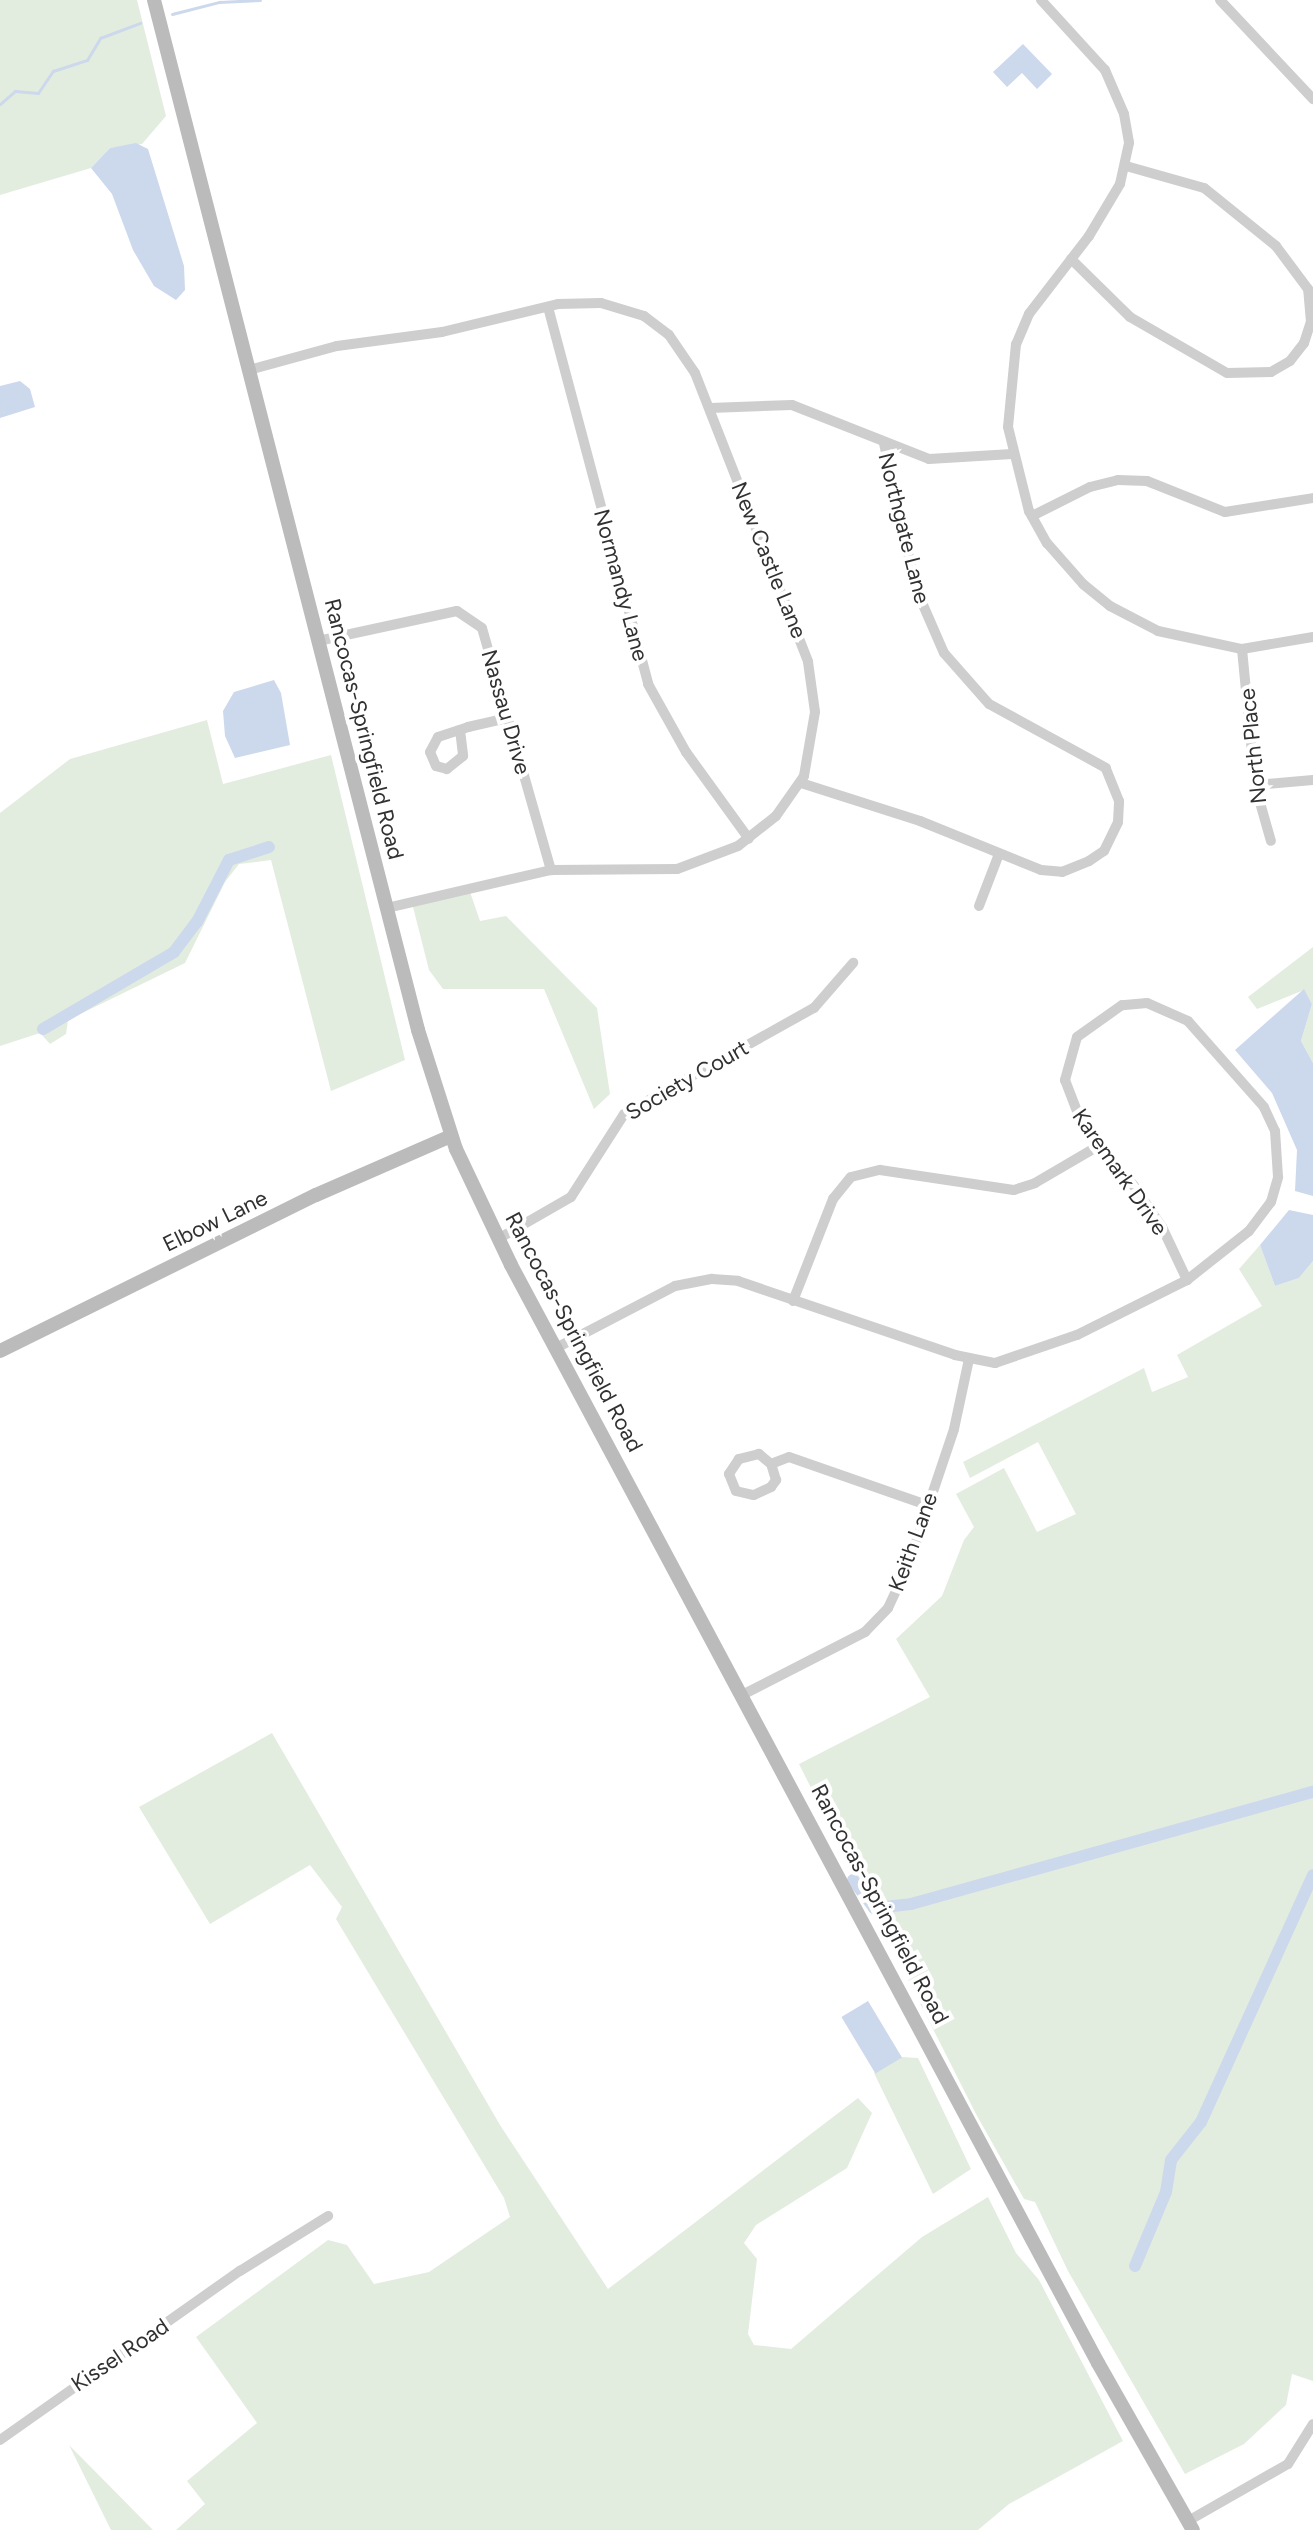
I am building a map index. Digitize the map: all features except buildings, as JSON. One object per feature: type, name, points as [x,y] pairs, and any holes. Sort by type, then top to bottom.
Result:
[{"type":"main road","name":"Rancocas-Springfield Road","points":[[154,0],[387,908],[451,1136],[498,1239],[744,1694],[1091,2350],[1190,2525]]},
{"type":"main road","name":"Elbow Lane","points":[[0,1351],[316,1195],[451,1136]]},
{"type":"street","points":[[1041,0],[1113,84],[1128,128],[1126,166],[1071,259],[1029,314],[1016,344],[1007,401],[1012,454],[1032,516],[1070,572],[1110,606],[1175,637],[1242,649],[1313,637]]},
{"type":"street","points":[[1220,0],[1313,99]]},
{"type":"street","points":[[1071,259],[1130,317],[1216,369],[1260,376],[1290,361],[1304,343],[1311,322],[1308,289],[1276,246],[1204,188],[1126,166]]},
{"type":"street","name":"New Castle Lane","points":[[249,370],[337,346],[442,332],[548,307],[601,303],[644,316],[679,347],[710,408],[808,662],[814,728],[801,783],[749,839],[709,860],[677,869],[551,870],[387,908]]},
{"type":"street","name":"Normandy Lane","points":[[548,307],[648,684],[672,731],[749,839]]},
{"type":"street","name":"Northgate Lane","points":[[710,408],[792,405],[884,443],[916,589],[944,653],[989,704],[1088,753],[1106,768],[1116,789],[1120,812],[1115,833],[1089,861],[1062,872],[999,854],[920,821],[801,783]]},
{"type":"street","points":[[884,443],[941,461],[1012,454]]},
{"type":"street","points":[[1032,516],[1090,487],[1118,480],[1147,481],[1225,512],[1313,498]]},
{"type":"street","name":"Nassau Drive","points":[[318,641],[457,611],[482,628],[551,870]]},
{"type":"street","name":"North Place","points":[[1242,649],[1255,785],[1271,841]]},
{"type":"street","points":[[460,730],[508,718]]},
{"type":"street","points":[[1255,785],[1313,780]]},
{"type":"street","points":[[979,906],[999,854]]},
{"type":"street","name":"Society Court","points":[[498,1239],[571,1197],[624,1114],[814,1008],[853,963]]},
{"type":"street","name":"Karemark Drive","points":[[556,1348],[675,1286],[699,1280],[738,1281],[969,1359],[995,1363],[1021,1357],[1187,1280],[1249,1231],[1271,1202],[1278,1177],[1275,1131],[1264,1107],[1188,1021],[1147,1003],[1122,1005],[1077,1037],[1065,1080],[1082,1124],[1162,1227],[1187,1280]]},
{"type":"street","points":[[793,1301],[833,1199],[851,1177],[880,1170],[1014,1190],[1100,1145]]},
{"type":"street","name":"Keith Lane","points":[[744,1694],[865,1632],[880,1617],[899,1586],[954,1429],[969,1359]]},
{"type":"street","points":[[759,1454],[771,1464],[776,1480],[771,1487],[754,1495],[736,1491],[729,1474],[739,1459],[759,1454]]},
{"type":"street","points":[[771,1464],[789,1457],[808,1461],[927,1505]]},
{"type":"street","name":"Kissel Road","points":[[0,2440],[240,2271],[328,2216]]},
{"type":"street","points":[[1190,2525],[1288,2464],[1313,2424]]},
{"type":"green space","points":[[0,0],[137,0],[166,116],[142,144],[110,148],[91,168],[0,195]]},
{"type":"green space","points":[[207,720],[223,784],[331,755],[405,1060],[331,1091],[271,860],[239,864],[225,882],[185,963],[68,1020],[66,1034],[50,1044],[40,1033],[0,1046],[0,813],[70,759]]},
{"type":"green space","points":[[469,889],[480,921],[506,916],[597,1008],[610,1094],[594,1109],[544,989],[443,989],[429,970],[412,903]]},
{"type":"green space","points":[[1313,947],[1313,1063],[1301,1041],[1312,1004],[1304,990],[1257,1009],[1248,997]]},
{"type":"green space","points":[[1260,1245],[1275,1286],[1299,1278],[1313,1261],[1313,2381],[1292,2374],[1286,2405],[1244,2444],[1185,2474],[1068,2271],[1035,2202],[1024,2199],[976,2114],[799,1764],[930,1697],[896,1639],[942,1596],[964,1540],[974,1527],[956,1494],[1004,1468],[1037,1532],[1076,1514],[1038,1442],[970,1478],[963,1462],[1144,1368],[1152,1392],[1188,1377],[1177,1355],[1262,1306],[1239,1269]]},
{"type":"green space","points":[[272,1733],[500,2125],[608,2289],[858,2098],[872,2113],[847,2168],[756,2225],[744,2243],[757,2259],[748,2334],[754,2345],[791,2349],[922,2237],[988,2197],[1016,2253],[1039,2280],[1123,2441],[1009,2504],[978,2530],[176,2530],[205,2504],[187,2481],[257,2423],[196,2337],[328,2240],[347,2245],[374,2284],[429,2272],[510,2217],[504,2198],[336,1919],[342,1907],[310,1865],[210,1924],[139,1807]]},
{"type":"green space","points":[[902,2057],[918,2058],[971,2169],[933,2194],[874,2073]]},
{"type":"green space","points":[[69,2445],[153,2530],[111,2530]]},
{"type":"water","points":[[1023,44],[1052,74],[1037,89],[1022,73],[1007,87],[993,72]]},
{"type":"water","points":[[136,143],[148,149],[184,266],[185,290],[176,300],[154,286],[133,250],[112,194],[91,168],[110,148]]},
{"type":"water","points":[[20,381],[30,389],[35,407],[0,418],[0,386]]},
{"type":"water","points":[[274,680],[281,693],[290,745],[235,758],[225,736],[223,711],[234,692]]},
{"type":"water","points":[[1304,989],[1312,1004],[1301,1041],[1313,1063],[1313,1196],[1295,1191],[1297,1150],[1272,1093],[1235,1050]]},
{"type":"water","points":[[1289,1210],[1313,1215],[1313,1261],[1299,1278],[1275,1286],[1260,1245]]},
{"type":"water","points":[[868,2001],[902,2058],[875,2074],[841,2017]]},
{"type":"waterway","points":[[172,14],[219,2],[260,0]]},
{"type":"waterway","points":[[0,104],[15,91],[38,93],[53,71],[87,60],[100,38],[140,23]]},
{"type":"waterway","points":[[43,1029],[174,952],[197,922],[229,860],[269,847]]},
{"type":"waterway","points":[[853,1880],[874,1908],[911,1904],[1313,1792]]},
{"type":"waterway","points":[[1135,2266],[1166,2192],[1171,2160],[1201,2122],[1313,1875]]}]
